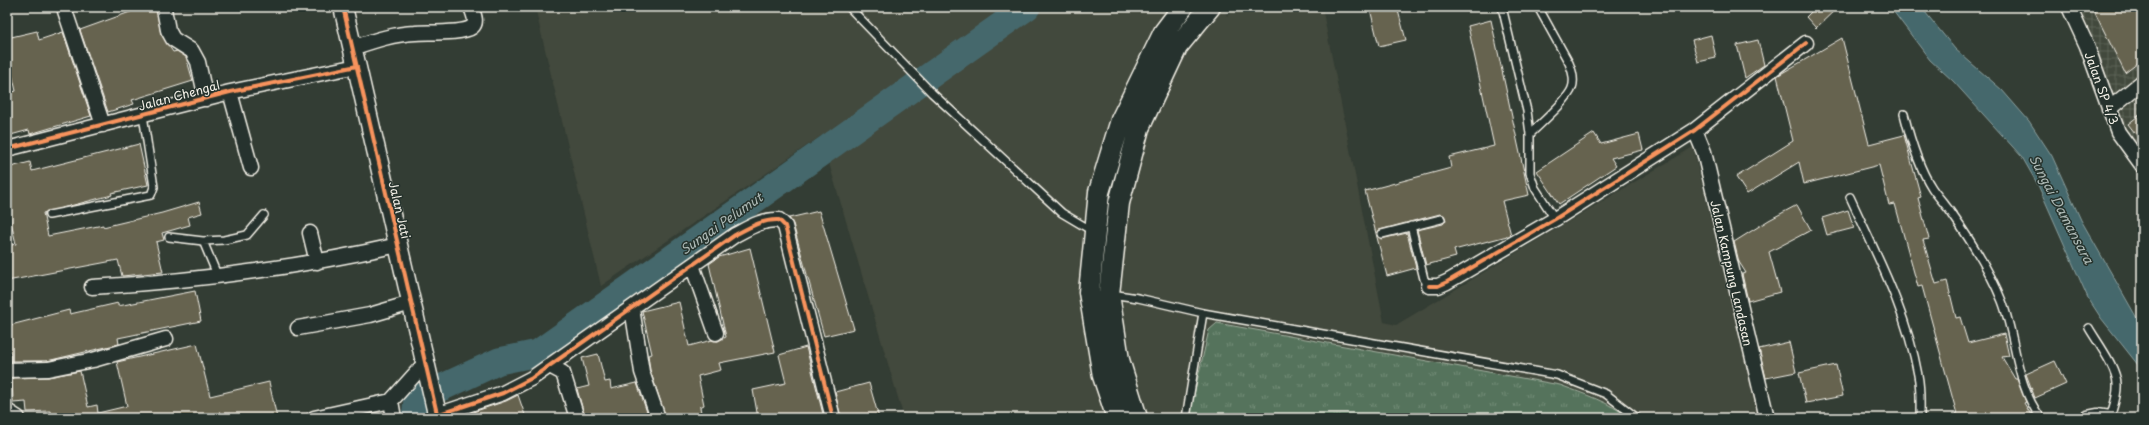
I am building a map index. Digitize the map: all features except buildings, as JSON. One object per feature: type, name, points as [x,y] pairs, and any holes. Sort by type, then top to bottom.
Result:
[{"type":"main road","points":[[1117,418],[1103,376],[1089,292],[1099,192],[1120,120],[1164,32],[1183,7]]},
{"type":"main road","points":[[1137,418],[1119,360],[1109,294],[1119,203],[1139,128],[1178,47],[1210,7]]},
{"type":"street","name":"Jalan Jati","points":[[343,7],[437,414]]},
{"type":"street","points":[[352,48],[384,38],[414,33],[446,32],[469,29],[475,22],[471,7]]},
{"type":"street","name":"Jalan SP 4/3","points":[[2070,7],[2087,46],[2108,109],[2118,132],[2142,165]]},
{"type":"street","points":[[164,9],[168,30],[173,39],[192,51],[198,62],[206,98]]},
{"type":"street","points":[[65,11],[103,125]]},
{"type":"street","points":[[1429,286],[1438,286],[1447,282],[1555,219],[1695,130],[1806,43]]},
{"type":"street","name":"Jalan Chengal","points":[[7,149],[230,92],[357,66]]},
{"type":"street","points":[[2108,109],[2142,82]]},
{"type":"street","points":[[230,92],[251,168]]},
{"type":"street","name":"Jalan Kampung Landasan","points":[[1695,130],[1704,152],[1767,418]]},
{"type":"street","points":[[437,414],[504,393],[532,378],[735,235],[758,223],[779,220],[785,226],[812,329],[833,418]]},
{"type":"street","points":[[310,233],[318,262]]},
{"type":"street","points":[[92,287],[167,282],[218,276],[318,262],[398,245]]},
{"type":"street","points":[[692,265],[716,333]]},
{"type":"street","points":[[298,328],[370,315],[412,303]]},
{"type":"street","points":[[632,308],[642,372],[658,418]]},
{"type":"street","points":[[7,370],[48,369],[93,360],[166,339]]},
{"type":"street","points":[[314,418],[390,401],[426,362]]},
{"type":"street","points":[[550,366],[563,373],[577,418]]},
{"type":"street","points":[[390,401],[394,418]]},
{"type":"street","points":[[7,410],[18,418]]},
{"type":"street","points":[[2087,418],[2097,416],[2110,418]]},
{"type":"lane","points":[[849,7],[932,93],[1062,213],[1094,233]]},
{"type":"lane","points":[[1502,7],[1527,111],[1530,134],[1530,173],[1535,188],[1555,219]]},
{"type":"lane","points":[[1530,134],[1564,99],[1573,87],[1572,72],[1569,63],[1538,7]]},
{"type":"lane","points":[[1904,114],[1910,137],[1931,187],[1952,215],[1981,261],[2001,300],[2009,325],[2021,381],[2027,397],[2041,418]]},
{"type":"lane","points":[[49,216],[151,195],[154,187],[144,115]]},
{"type":"lane","points":[[1850,196],[1896,300],[1911,343],[1918,377],[1920,418]]},
{"type":"lane","points":[[169,237],[203,241],[224,240],[247,235],[264,215]]},
{"type":"lane","points":[[1382,234],[1441,219]]},
{"type":"lane","points":[[1411,226],[1424,279],[1429,286]]},
{"type":"lane","points":[[203,241],[218,276]]},
{"type":"lane","points":[[1109,294],[1138,298],[1203,313],[1557,375],[1606,394],[1638,418]]},
{"type":"lane","points":[[1186,418],[1203,313]]},
{"type":"lane","points":[[2089,328],[2114,372],[2117,383],[2117,393],[2110,418]]},
{"type":"shaded area","points":[[535,7],[1224,7],[1227,16],[1237,7],[1322,7],[1384,322],[1396,325],[1693,147],[1759,418],[904,418],[821,136],[601,286]]},
{"type":"shaded area","points":[[2075,7],[2142,7],[2142,154],[2123,128]]},
{"type":"green space","points":[[1217,323],[1560,385],[1605,403],[1630,418],[1191,418],[1191,407],[1209,330]]},
{"type":"water","name":"Sungai Damansara","points":[[1890,7],[1921,7],[1955,49],[2002,90],[2029,121],[2052,156],[2081,220],[2142,327],[2142,370],[2101,318],[2088,298],[2038,185],[2022,157],[1953,81],[1930,60]]},
{"type":"waterway","name":"Sungai Pelumut","points":[[415,418],[417,399],[499,361],[538,353],[1027,7]]},
{"type":"cycle path","points":[[343,7],[438,418]]},
{"type":"cycle path","points":[[1429,286],[1438,286],[1447,282],[1555,219],[1695,130],[1806,43]]},
{"type":"cycle path","points":[[7,149],[230,92],[357,66]]},
{"type":"cycle path","points":[[437,415],[503,393],[532,378],[735,235],[762,222],[779,220],[785,226],[833,418]]}]
